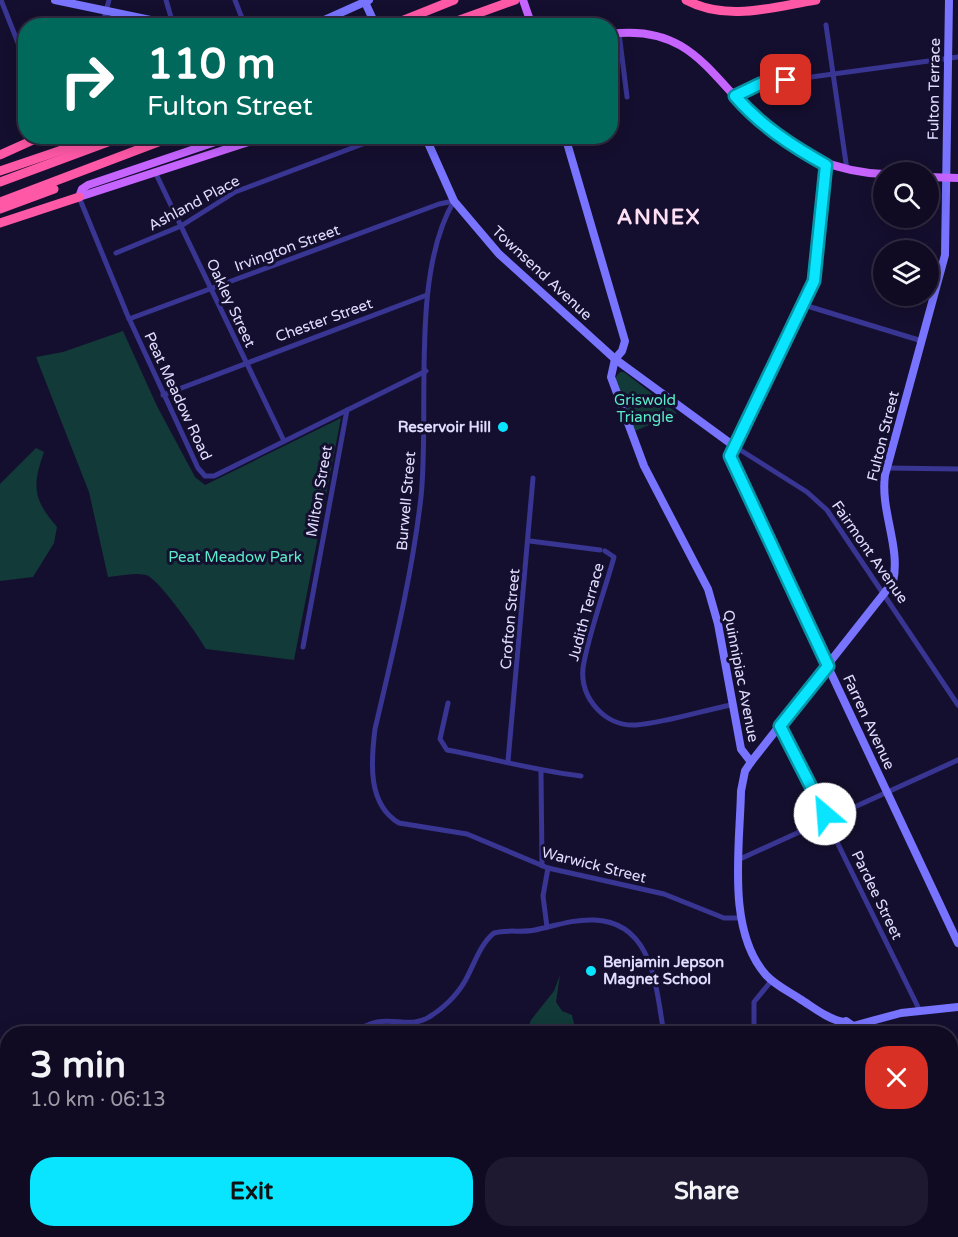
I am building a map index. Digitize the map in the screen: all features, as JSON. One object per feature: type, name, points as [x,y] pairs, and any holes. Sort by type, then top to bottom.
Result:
[{"type":"highway","points":[[409,18],[454,0]]},
{"type":"highway","points":[[465,18],[515,0]]},
{"type":"highway","points":[[688,1],[713,11],[735,12],[816,0]]},
{"type":"highway","points":[[0,155],[24,144]]},
{"type":"highway","points":[[0,171],[79,144]]},
{"type":"highway","points":[[0,182],[102,144]]},
{"type":"highway","points":[[0,209],[54,189],[155,144]]},
{"type":"highway","points":[[0,202],[136,152]]},
{"type":"highway","points":[[0,223],[79,197]]},
{"type":"main road","points":[[55,0],[142,18]]},
{"type":"main road","points":[[523,0],[529,18]]},
{"type":"main road","name":"Fulton Terrace","points":[[946,178],[949,0]]},
{"type":"main road","points":[[329,18],[366,1],[373,18]]},
{"type":"main road","points":[[618,33],[644,34],[678,45],[709,66],[762,125],[792,146],[826,165],[873,173]]},
{"type":"main road","points":[[79,197],[82,189],[88,185],[209,144]]},
{"type":"main road","points":[[79,197],[244,144]]},
{"type":"main road","name":"Townsend Avenue","points":[[429,144],[454,201],[499,254],[615,359]]},
{"type":"main road","name":"Quinnipiac Avenue","points":[[567,144],[623,333],[625,345],[615,359],[611,377],[644,466],[708,589],[718,624],[731,705],[743,754],[751,762],[745,771],[741,790],[740,918],[756,961],[772,980],[825,1015],[844,1022],[848,1026]]},
{"type":"main road","points":[[939,178],[958,178]]},
{"type":"main road","name":"Fulton Street","points":[[751,762],[893,582],[895,565],[884,500],[887,468],[945,255],[946,178]]},
{"type":"main road","name":"Fairmont Avenue","points":[[615,359],[734,446]]},
{"type":"main road","name":"Farren Avenue","points":[[734,446],[730,456],[733,465],[958,943]]},
{"type":"main road","points":[[869,1026],[920,1011],[958,1007]]},
{"type":"main road","name":"Quinnipiac Avenue","points":[[825,1015],[835,1026]]},
{"type":"main road","points":[[842,1026],[844,1022]]},
{"type":"street","points":[[1,0],[18,43]]},
{"type":"street","points":[[105,18],[109,0]]},
{"type":"street","points":[[166,0],[173,18]]},
{"type":"street","points":[[235,0],[241,18]]},
{"type":"street","points":[[826,25],[847,170]]},
{"type":"street","points":[[618,49],[627,97]]},
{"type":"street","points":[[735,96],[760,84],[958,57]]},
{"type":"street","name":"Ashland Place","points":[[116,253],[181,226],[236,192],[363,144]]},
{"type":"street","points":[[734,446],[743,435],[814,281],[826,165]]},
{"type":"street","name":"Oakley Street","points":[[156,174],[284,441]]},
{"type":"street","name":"Peat Meadow Road","points":[[79,197],[163,395],[198,468],[205,476],[214,476],[426,371]]},
{"type":"street","name":"Irvington Street","points":[[129,319],[439,204],[454,201]]},
{"type":"street","name":"Burwell Street","points":[[380,803],[374,784],[372,754],[375,729],[403,610],[421,495],[427,295],[441,230],[454,201]]},
{"type":"street","name":"Chester Street","points":[[163,395],[427,295]]},
{"type":"street","points":[[804,305],[922,341]]},
{"type":"street","name":"Milton Street","points":[[303,647],[346,410]]},
{"type":"street","name":"Fairmont Avenue","points":[[734,446],[807,492],[827,510],[958,705]]},
{"type":"street","points":[[887,468],[958,469]]},
{"type":"street","name":"Crofton Street","points":[[508,761],[530,541],[533,478]]},
{"type":"street","name":"Judith Terrace","points":[[530,541],[602,550],[614,557],[583,670],[587,695],[594,706],[608,719],[636,725],[731,705]]},
{"type":"street","points":[[448,703],[440,739],[447,750],[508,761],[541,772],[581,776]]},
{"type":"street","name":"Pardee Street","points":[[780,726],[920,1011]]},
{"type":"street","points":[[740,860],[958,760]]},
{"type":"street","points":[[541,772],[545,867],[543,896],[547,927]]},
{"type":"street","name":"Warwick Street","points":[[380,803],[390,817],[399,823],[467,834],[545,867],[664,894],[724,918],[740,918]]},
{"type":"street","points":[[367,1026],[377,1020],[412,1022],[426,1019],[458,991],[485,942],[494,933],[584,920],[602,920],[620,926],[637,940],[651,965],[662,1026]]},
{"type":"street","points":[[754,1026],[754,1002],[772,980]]},
{"type":"green space","name":"Peat Meadow Park","points":[[123,331],[157,406],[195,477],[205,485],[341,418],[294,660],[206,649],[178,608],[152,579],[146,575],[137,574],[108,577],[89,492],[36,357],[63,352]]},
{"type":"green space","name":"Griswold Triangle","points":[[620,372],[624,372],[677,413],[635,431],[615,378]]},
{"type":"green space","points":[[36,448],[44,452],[38,474],[37,492],[43,508],[57,527],[54,543],[33,577],[0,581],[0,484]]},
{"type":"green space","points":[[560,975],[556,1002],[562,1011],[572,1015],[575,1026],[529,1026],[531,1020],[554,991]]},
{"type":"place","name":"Reservoir Hill","points":[[503,427]]},
{"type":"place","name":"Benjamin Jepson Magnet School","points":[[591,971]]},
{"type":"district","name":"ANNEX","points":[[659,217]]},
{"type":"route","points":[[786,80],[760,84],[745,89],[735,96],[762,125],[792,146],[826,165],[814,281],[746,429],[730,456],[828,666],[780,726],[825,814]]}]
